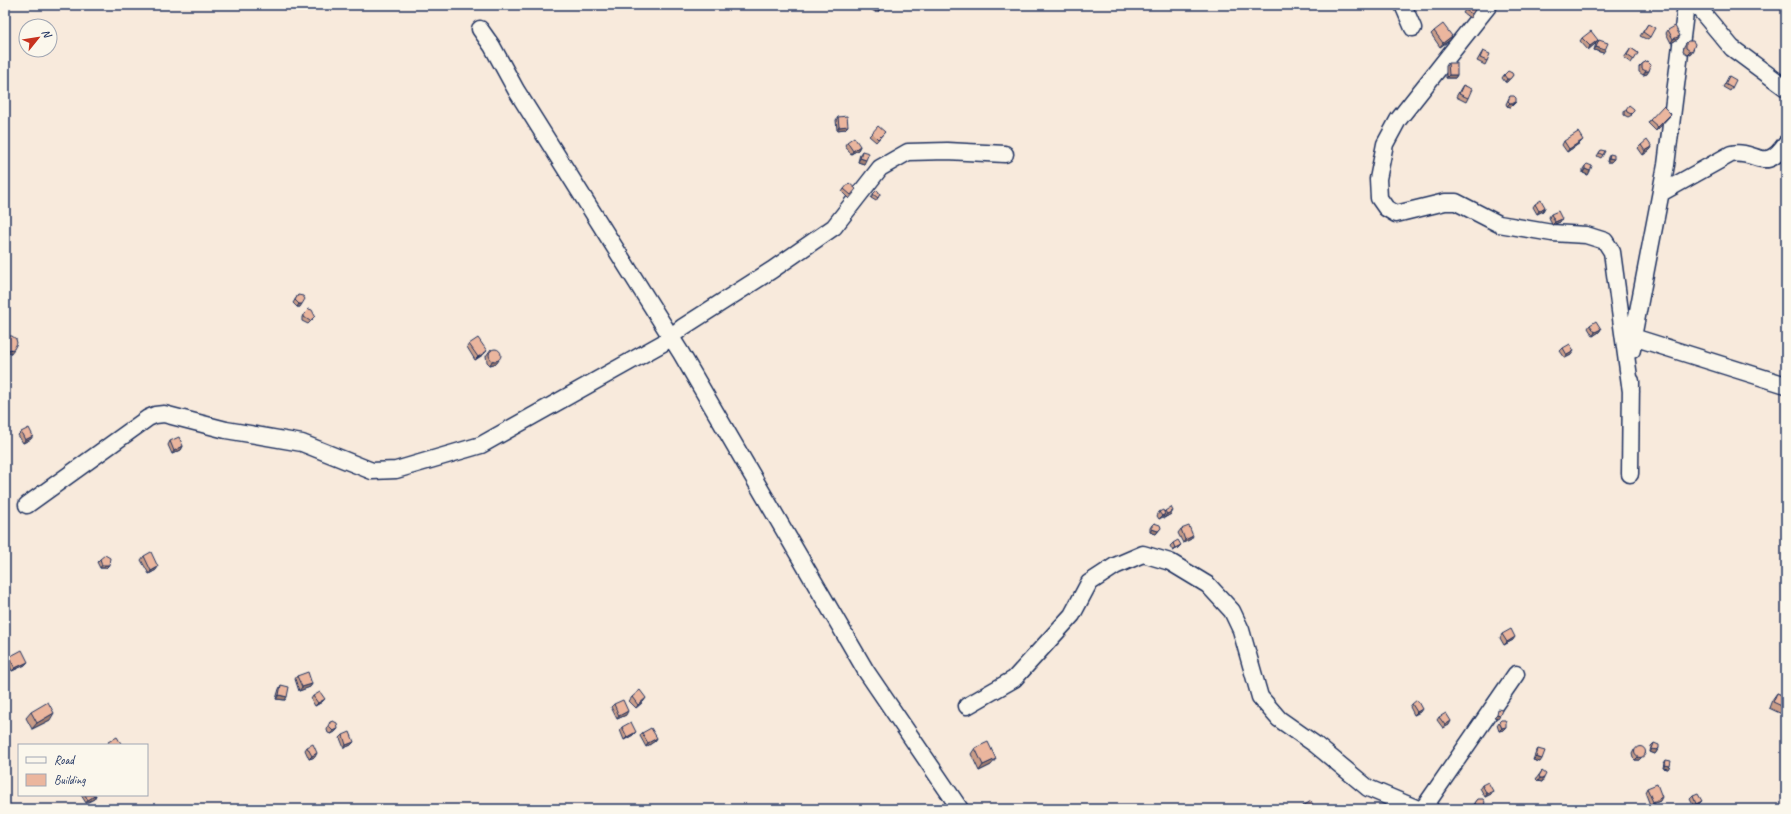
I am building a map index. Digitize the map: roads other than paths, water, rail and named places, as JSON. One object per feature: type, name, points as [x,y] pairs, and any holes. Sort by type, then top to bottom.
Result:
[{"type":"street","points":[[1403,5],[1413,28]]},
{"type":"street","points":[[1489,5],[1398,120],[1384,144],[1378,179],[1379,198],[1386,208],[1396,214],[1445,202],[1456,202],[1499,224],[1552,233],[1586,235],[1605,242],[1612,252],[1631,392]]},
{"type":"street","points":[[1630,474],[1633,337],[1666,165],[1686,5]]},
{"type":"street","points":[[1696,5],[1732,48],[1786,88]]},
{"type":"street","points":[[480,29],[492,46],[516,90],[671,336],[866,671],[960,809]]},
{"type":"street","points":[[1661,193],[1731,154],[1738,153],[1763,160],[1771,159],[1786,143]]},
{"type":"street","points":[[27,505],[155,414],[164,414],[226,430],[302,443],[372,471],[396,470],[481,445],[663,343],[671,336],[772,270],[834,227],[880,168],[908,152],[947,151],[1005,154]]},
{"type":"street","points":[[1633,337],[1786,385]]},
{"type":"street","points":[[967,706],[1014,679],[1072,615],[1089,583],[1115,566],[1143,554],[1170,562],[1208,585],[1232,612],[1241,630],[1260,697],[1279,719],[1316,745],[1368,788],[1418,809]]},
{"type":"street","points":[[1423,809],[1516,674]]}]
